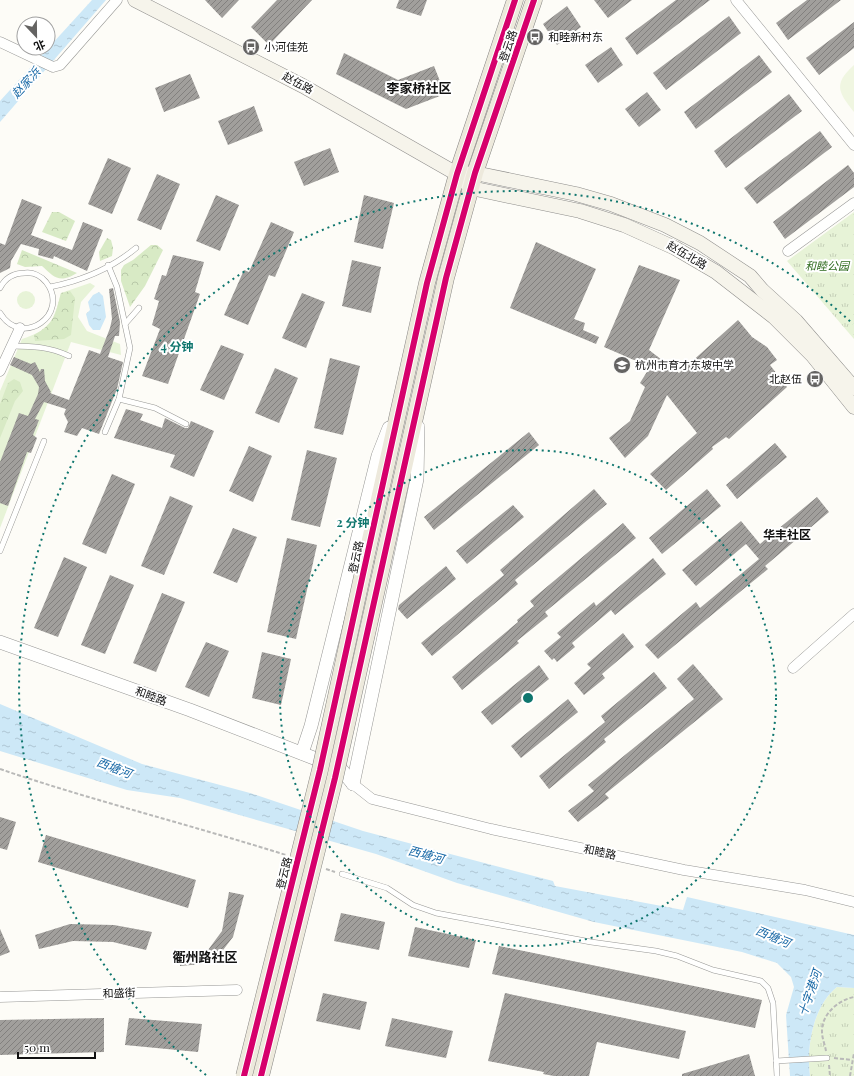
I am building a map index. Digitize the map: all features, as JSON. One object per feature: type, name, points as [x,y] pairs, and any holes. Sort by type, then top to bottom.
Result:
[{"type":"main road","name":"赵伍路","points":[[135,0],[304,86],[457,174],[473,181]]},
{"type":"main road","name":"登云路","points":[[261,1076],[335,778],[383,562],[411,395],[427,283],[457,174],[515,0]]},
{"type":"main road","name":"登云路","points":[[244,1076],[320,770],[366,558],[411,395],[473,181],[534,0]]},
{"type":"main road","name":"赵伍北路","points":[[473,181],[576,194],[653,220],[700,243],[750,276],[762,290],[796,320],[854,388]]},
{"type":"main road","name":"赵伍北路","points":[[473,181],[624,225],[675,248],[716,272],[774,317],[813,356],[854,407]]},
{"type":"street","points":[[0,42],[53,67],[60,65],[117,0]]},
{"type":"street","points":[[736,0],[854,145]]},
{"type":"street","points":[[788,252],[854,203]]},
{"type":"street","points":[[0,372],[20,328]]},
{"type":"street","points":[[302,753],[311,726],[378,456],[411,395]]},
{"type":"street","points":[[353,784],[417,479],[411,395]]},
{"type":"street","points":[[793,668],[854,614]]},
{"type":"street","name":"和睦路","points":[[0,642],[342,769],[353,784],[372,799],[491,829],[684,870],[805,890],[854,902]]},
{"type":"street","name":"和盛街","points":[[0,996],[237,990]]},
{"type":"lane","points":[[50,287],[73,282],[127,256],[136,248]]},
{"type":"lane","points":[[105,432],[119,400],[130,348],[117,288],[108,265]]},
{"type":"lane","points":[[0,288],[9,277],[18,273],[28,272],[37,275],[44,280],[50,287],[53,295],[50,313],[38,326],[20,328],[11,325],[0,313]]},
{"type":"lane","points":[[125,324],[139,308]]},
{"type":"lane","points":[[12,346],[38,346],[54,349],[69,356]]},
{"type":"lane","points":[[119,400],[155,408],[186,424]]},
{"type":"lane","points":[[0,551],[44,441]]},
{"type":"lane","points":[[342,874],[387,888],[413,905],[436,913],[591,942],[656,951],[677,956],[714,970],[762,981],[768,988],[773,1002],[777,1076]]},
{"type":"lane","points":[[776,1061],[827,1058]]},
{"type":"path","points":[[0,769],[68,792],[238,840],[287,856]]},
{"type":"path","points":[[322,867],[342,874]]},
{"type":"path","points":[[830,1076],[822,1032],[824,1022],[831,1009],[842,1001],[854,997]]},
{"type":"path","points":[[850,1076],[854,1053]]},
{"type":"path","points":[[827,1058],[852,1060]]},
{"type":"green space","points":[[854,65],[854,112],[844,99],[840,88],[843,78]]},
{"type":"green space","points":[[52,212],[59,212],[75,221],[66,241],[42,232]]},
{"type":"green space","name":"和睦公园","points":[[854,212],[854,339],[787,261]]},
{"type":"green space","points":[[107,238],[111,240],[113,248],[112,256],[100,261],[99,252]]},
{"type":"green space","points":[[151,245],[157,245],[163,250],[145,286],[130,307],[121,281],[121,270],[124,265],[133,260]]},
{"type":"green space","points":[[22,250],[77,273],[61,279],[54,276],[42,266],[25,267],[17,264]]},
{"type":"green space","points":[[90,283],[95,286],[81,302],[78,317],[87,331],[120,344],[121,355],[71,342],[0,528],[0,391],[22,339],[40,332],[50,323],[56,311],[61,293]]},
{"type":"green space","points":[[26,291],[33,293],[35,300],[33,307],[26,309],[19,307],[17,300],[19,293]]},
{"type":"green space","points":[[70,291],[75,298],[71,335],[64,339],[35,341],[34,335],[41,331],[53,318],[61,293]]},
{"type":"green space","points":[[14,379],[20,382],[23,391],[15,401],[0,438],[0,404],[8,383]]},
{"type":"green space","points":[[837,987],[854,988],[854,1076],[810,1076],[809,1053],[813,1028],[822,1005]]},
{"type":"water","name":"赵家浜","points":[[92,0],[106,0],[0,122],[0,101],[41,56],[56,56],[56,40]]},
{"type":"water","points":[[99,292],[103,296],[106,317],[100,330],[93,330],[89,325],[86,314],[90,310],[88,302],[93,295]]},
{"type":"water","points":[[0,704],[142,764],[250,793],[363,831],[553,881],[555,886],[683,910],[687,897],[854,935],[854,988],[837,987],[822,1005],[810,1040],[810,1076],[790,1076],[786,1015],[794,987],[791,977],[777,963],[742,952],[594,922],[457,883],[376,854],[180,798],[127,790],[0,751]]},
{"type":"building","points":[[205,0],[239,0],[222,18]]},
{"type":"building","points":[[277,0],[312,0],[269,45],[251,27]]},
{"type":"building","points":[[399,0],[427,0],[421,16],[396,8]]},
{"type":"building","points":[[594,0],[632,0],[608,18]]},
{"type":"building","points":[[676,0],[710,0],[637,55],[625,38]]},
{"type":"building","points":[[807,0],[841,0],[788,40],[776,23]]},
{"type":"building","points":[[567,6],[581,27],[557,45],[543,24]]},
{"type":"building","points":[[729,16],[741,33],[666,90],[653,73]]},
{"type":"building","points":[[854,22],[854,48],[819,75],[806,58]]},
{"type":"building","points":[[611,47],[623,65],[598,83],[585,65]]},
{"type":"building","points":[[344,53],[398,80],[434,66],[445,94],[406,109],[336,74]]},
{"type":"building","points":[[759,55],[772,72],[696,129],[684,112]]},
{"type":"building","points":[[190,74],[200,98],[164,112],[155,88]]},
{"type":"building","points":[[647,92],[661,110],[639,127],[625,109]]},
{"type":"building","points":[[789,94],[802,111],[726,168],[714,151]]},
{"type":"building","points":[[254,106],[263,131],[228,145],[218,121]]},
{"type":"building","points":[[820,131],[832,147],[757,204],[744,188]]},
{"type":"building","points":[[330,148],[339,172],[304,186],[294,162]]},
{"type":"building","points":[[108,158],[131,168],[112,214],[88,204]]},
{"type":"building","points":[[848,165],[854,173],[854,187],[785,239],[773,222]]},
{"type":"building","points":[[157,174],[180,184],[161,230],[137,220]]},
{"type":"building","points":[[216,195],[239,205],[220,251],[196,241]]},
{"type":"building","points":[[364,195],[394,203],[383,249],[354,242]]},
{"type":"building","points":[[22,199],[42,207],[31,235],[72,250],[83,222],[103,230],[87,271],[54,256],[53,259],[38,255],[39,249],[21,244],[11,261],[10,268],[0,273],[0,243],[5,245]]},
{"type":"building","points":[[271,222],[294,232],[275,277],[269,275],[248,325],[224,315],[244,270],[249,272]]},
{"type":"building","points":[[536,242],[596,269],[574,319],[585,323],[583,330],[599,337],[596,344],[510,308]]},
{"type":"building","points":[[173,255],[204,262],[195,292],[200,294],[168,384],[142,376],[160,329],[152,325],[159,301],[154,299],[162,275],[166,276]]},
{"type":"building","points":[[352,260],[381,267],[371,313],[342,306]]},
{"type":"building","points":[[639,265],[680,280],[649,350],[679,373],[738,320],[752,337],[767,347],[777,360],[770,365],[787,387],[729,439],[726,437],[712,447],[713,449],[666,490],[650,474],[697,433],[667,395],[648,436],[625,458],[609,438],[630,421],[645,387],[640,383],[650,367],[604,347]]},
{"type":"building","points":[[113,288],[120,322],[119,336],[115,336],[108,357],[123,362],[117,389],[99,434],[82,428],[77,436],[64,432],[68,422],[64,414],[66,409],[44,402],[35,419],[39,420],[33,435],[37,438],[31,453],[27,452],[8,506],[0,503],[0,462],[19,413],[28,416],[38,394],[39,387],[32,375],[10,365],[14,357],[31,364],[35,362],[40,372],[41,369],[44,369],[45,381],[51,392],[50,393],[69,400],[89,350],[100,354],[112,319],[109,289]]},
{"type":"building","points":[[302,293],[325,302],[306,348],[282,338]]},
{"type":"building","points":[[221,345],[244,354],[224,400],[200,390]]},
{"type":"building","points":[[330,358],[360,366],[343,435],[314,428]]},
{"type":"building","points":[[275,368],[298,378],[279,423],[255,413]]},
{"type":"building","points":[[126,409],[143,414],[140,420],[162,428],[165,418],[185,428],[188,428],[191,421],[214,431],[194,477],[170,467],[175,455],[114,438]]},
{"type":"building","points":[[529,432],[539,445],[434,530],[424,517]]},
{"type":"building","points":[[775,443],[787,457],[737,499],[726,485]]},
{"type":"building","points":[[249,446],[272,456],[253,502],[229,491]]},
{"type":"building","points":[[307,450],[337,458],[320,527],[291,520]]},
{"type":"building","points":[[112,474],[135,484],[106,554],[82,544]]},
{"type":"building","points":[[594,489],[607,504],[515,580],[518,584],[432,656],[421,643],[504,575],[500,570]]},
{"type":"building","points":[[707,489],[721,506],[662,554],[649,538]]},
{"type":"building","points":[[170,496],[193,506],[164,575],[141,566]]},
{"type":"building","points":[[817,497],[829,512],[765,566],[768,569],[658,659],[645,645],[696,602],[700,608],[759,559],[746,544],[696,586],[682,570],[741,521],[760,544]]},
{"type":"building","points":[[513,505],[524,517],[467,564],[456,551]]},
{"type":"building","points":[[623,523],[636,538],[545,612],[548,616],[517,641],[519,643],[462,690],[452,677],[518,622],[517,620],[534,606],[530,601]]},
{"type":"building","points":[[233,528],[257,537],[237,583],[213,573]]},
{"type":"building","points":[[287,538],[317,545],[296,639],[267,632]]},
{"type":"building","points":[[64,557],[87,567],[58,637],[34,628]]},
{"type":"building","points":[[653,558],[666,574],[615,615],[611,610],[572,643],[575,647],[557,662],[554,658],[552,660],[544,651],[561,637],[557,633],[594,602],[596,606]]},
{"type":"building","points":[[446,566],[456,579],[407,619],[398,609],[399,605]]},
{"type":"building","points":[[110,575],[134,585],[105,654],[81,645]]},
{"type":"building","points":[[162,593],[185,602],[156,672],[133,663]]},
{"type":"building","points":[[623,633],[634,647],[602,674],[605,678],[584,695],[574,683],[591,668],[587,664]]},
{"type":"building","points":[[206,642],[229,651],[209,697],[185,687]]},
{"type":"building","points":[[262,652],[291,659],[281,705],[252,698]]},
{"type":"building","points":[[693,664],[723,699],[605,794],[609,798],[578,822],[568,811],[594,791],[588,785],[694,699],[677,679]]},
{"type":"building","points":[[539,665],[549,679],[492,725],[481,712]]},
{"type":"building","points":[[654,672],[667,688],[604,739],[606,742],[549,789],[539,776],[605,722],[601,716]]},
{"type":"building","points":[[568,699],[578,712],[521,758],[511,746]]},
{"type":"building","points":[[0,817],[16,822],[7,850],[0,848]]},
{"type":"building","points":[[46,835],[196,880],[188,908],[38,862]]},
{"type":"building","points":[[229,892],[244,895],[233,937],[213,963],[180,966],[181,951],[208,950],[222,931]]},
{"type":"building","points":[[341,913],[385,922],[379,950],[334,941]]},
{"type":"building","points":[[70,924],[114,925],[152,932],[146,950],[113,942],[73,941],[39,949],[35,935]]},
{"type":"building","points":[[415,927],[476,940],[469,968],[408,956]]},
{"type":"building","points":[[0,929],[10,952],[0,956]]},
{"type":"building","points":[[499,946],[762,1000],[755,1028],[492,974]]},
{"type":"building","points":[[323,993],[367,1002],[360,1030],[316,1021]]},
{"type":"building","points":[[505,993],[686,1031],[679,1059],[597,1042],[589,1076],[554,1076],[543,1074],[544,1072],[488,1061]]},
{"type":"building","points":[[104,1018],[104,1052],[0,1055],[0,1020]]},
{"type":"building","points":[[129,1018],[202,1024],[198,1052],[125,1045]]},
{"type":"building","points":[[392,1018],[453,1031],[446,1058],[385,1046]]},
{"type":"building","points":[[749,1054],[755,1076],[682,1076],[682,1074]]},
{"type":"cycle path","points":[[244,1076],[320,770],[427,283],[457,174],[515,0]]},
{"type":"cycle path","points":[[261,1076],[335,778],[446,278],[475,173],[534,0]]},
{"type":"place","name":"和睦新村东","points":[[535,37]]},
{"type":"place","name":"小河佳苑","points":[[251,47]]},
{"type":"place","name":"杭州市育才东坡中学","points":[[622,365]]},
{"type":"place","name":"北赵伍","points":[[815,379]]},
{"type":"district","name":"李家桥社区","points":[[419,88]]},
{"type":"district","name":"华丰社区","points":[[787,535]]},
{"type":"district","name":"衢州路社区","points":[[205,957]]},
{"type":"water label","name":"西塘河","points":[[114,768]]},
{"type":"water label","name":"西塘河","points":[[426,855]]},
{"type":"water label","name":"西塘河","points":[[773,937]]},
{"type":"water label","name":"十字港河","points":[[810,993]]}]
